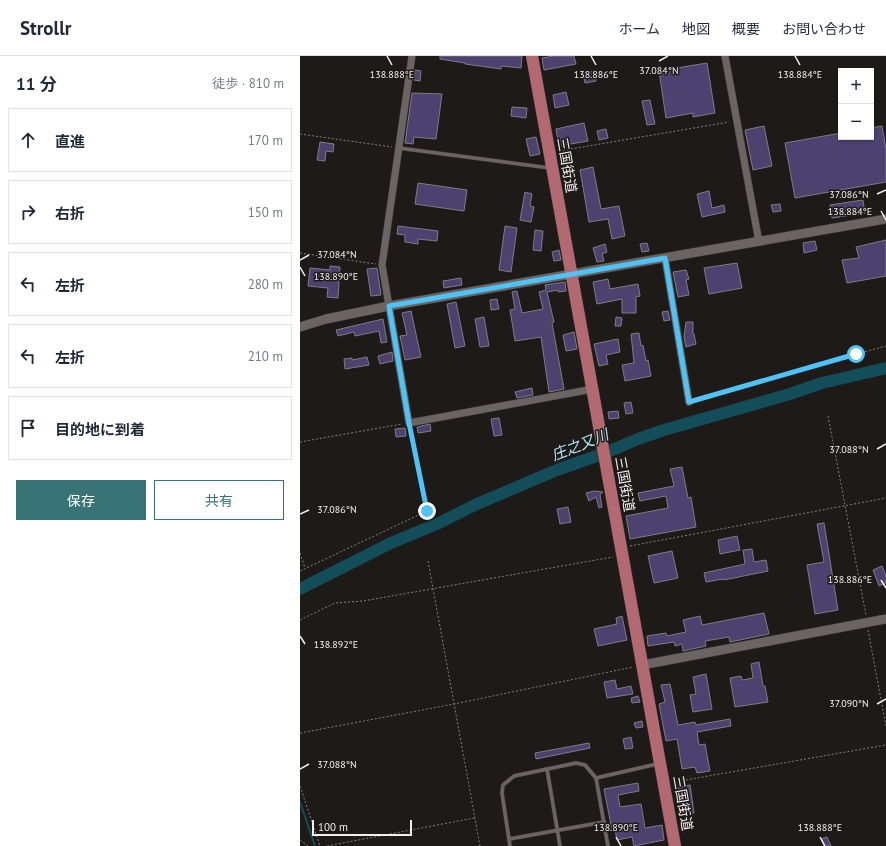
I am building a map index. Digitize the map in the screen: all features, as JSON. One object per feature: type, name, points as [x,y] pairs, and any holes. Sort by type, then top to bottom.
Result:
[{"type":"highway","name":"三国街道","points":[[532,56],[676,846]]},
{"type":"street","points":[[412,56],[382,265],[409,423],[593,389]]},
{"type":"street","points":[[725,56],[759,242]]},
{"type":"street","points":[[300,327],[326,319],[389,306],[886,219]]},
{"type":"street","points":[[665,258],[689,402]]},
{"type":"street","points":[[642,665],[886,619]]},
{"type":"lane","points":[[398,148],[553,169]]},
{"type":"lane","points":[[596,778],[660,763]]},
{"type":"lane","points":[[510,846],[502,793],[503,785],[514,776],[576,764],[585,765],[596,778],[608,846]]},
{"type":"lane","points":[[547,769],[560,846]]},
{"type":"lane","points":[[509,839],[604,822]]},
{"type":"path","points":[[550,153],[738,121]]},
{"type":"path","points":[[300,134],[398,148]]},
{"type":"path","points":[[300,253],[382,265]]},
{"type":"path","points":[[689,402],[886,346]]},
{"type":"path","points":[[828,416],[886,726]]},
{"type":"path","points":[[300,442],[409,423],[427,511],[300,571]]},
{"type":"path","points":[[300,620],[335,603],[363,602],[433,589],[886,498]]},
{"type":"path","points":[[300,553],[305,568]]},
{"type":"path","points":[[428,560],[480,846]]},
{"type":"path","points":[[300,733],[454,704],[642,665]]},
{"type":"path","points":[[664,783],[886,744]]},
{"type":"path","points":[[300,786],[320,846]]},
{"type":"path","points":[[327,846],[475,818]]},
{"type":"path","points":[[300,840],[308,846]]},
{"type":"building","points":[[440,56],[522,56],[521,68],[501,66],[501,69],[440,59]]},
{"type":"building","points":[[553,56],[574,56],[576,64],[544,70],[542,58]]},
{"type":"building","points":[[707,63],[715,113],[693,117],[693,113],[666,118],[659,71]]},
{"type":"building","points":[[415,70],[421,71],[420,81],[414,80]]},
{"type":"building","points":[[594,71],[596,81],[585,83],[583,73]]},
{"type":"building","points":[[566,92],[569,105],[555,108],[553,95]]},
{"type":"building","points":[[412,93],[442,94],[436,139],[414,137],[413,144],[405,143]]},
{"type":"building","points":[[650,100],[655,124],[647,125],[642,101]]},
{"type":"building","points":[[512,107],[527,108],[526,118],[511,116]]},
{"type":"building","points":[[584,123],[588,141],[559,146],[556,129]]},
{"type":"building","points":[[764,126],[772,166],[753,170],[745,130]]},
{"type":"building","points":[[882,126],[886,149],[886,182],[795,198],[785,143],[838,134],[838,140],[874,140],[874,127]]},
{"type":"building","points":[[606,129],[608,138],[599,140],[597,131]]},
{"type":"building","points":[[536,137],[540,154],[530,156],[526,139]]},
{"type":"building","points":[[320,142],[334,144],[333,152],[326,151],[325,161],[317,160]]},
{"type":"building","points":[[593,167],[601,209],[619,206],[625,236],[612,239],[608,219],[589,222],[580,170]]},
{"type":"building","points":[[418,183],[467,190],[464,211],[415,204]]},
{"type":"building","points":[[709,191],[712,208],[724,205],[725,212],[702,217],[697,194]]},
{"type":"building","points":[[525,192],[532,194],[530,206],[534,207],[531,222],[520,220]]},
{"type":"building","points":[[863,200],[865,213],[832,218],[830,205]]},
{"type":"building","points":[[780,204],[781,211],[773,212],[771,205]]},
{"type":"building","points":[[398,226],[438,231],[437,241],[418,239],[418,244],[405,242],[405,235],[397,234]]},
{"type":"building","points":[[505,226],[517,228],[511,272],[499,270]]},
{"type":"building","points":[[535,230],[543,231],[541,251],[533,250]]},
{"type":"building","points":[[886,240],[886,276],[847,283],[842,260],[859,258],[856,247]]},
{"type":"building","points":[[815,241],[817,250],[804,253],[803,243]]},
{"type":"building","points":[[647,243],[649,251],[642,252],[640,244]]},
{"type":"building","points":[[605,244],[607,252],[602,254],[604,261],[597,262],[593,248]]},
{"type":"building","points":[[559,250],[561,260],[554,261],[552,252]]},
{"type":"building","points":[[737,263],[742,288],[709,294],[704,268]]},
{"type":"building","points":[[330,266],[340,267],[338,298],[327,297],[328,288],[308,286],[310,268],[330,270]]},
{"type":"building","points":[[377,268],[381,295],[371,296],[367,269]]},
{"type":"building","points":[[686,270],[689,279],[686,280],[689,295],[678,297],[673,272]]},
{"type":"building","points":[[461,278],[462,285],[444,288],[443,281]]},
{"type":"building","points":[[608,279],[610,289],[638,284],[640,296],[636,297],[636,313],[622,313],[622,299],[597,304],[593,282]]},
{"type":"building","points":[[565,282],[566,291],[558,292],[558,290],[547,292],[554,322],[552,323],[564,389],[549,392],[541,337],[515,341],[510,310],[515,309],[512,292],[517,291],[522,313],[543,309],[539,292],[546,290],[545,285]]},
{"type":"building","points":[[497,299],[499,309],[491,310],[490,300]]},
{"type":"building","points":[[456,302],[465,346],[455,348],[447,304]]},
{"type":"building","points":[[411,311],[421,357],[405,360],[400,336],[407,335],[402,313]]},
{"type":"building","points":[[668,311],[670,320],[664,321],[662,312]]},
{"type":"building","points":[[484,317],[489,346],[480,347],[475,319]]},
{"type":"building","points":[[616,317],[622,318],[621,326],[615,326]]},
{"type":"building","points":[[383,319],[387,342],[381,343],[379,331],[355,336],[354,332],[338,336],[336,330]]},
{"type":"building","points":[[686,322],[693,322],[693,334],[696,344],[686,347],[684,337]]},
{"type":"building","points":[[574,332],[577,349],[566,351],[563,335]]},
{"type":"building","points":[[639,333],[641,346],[643,345],[651,376],[625,381],[622,365],[634,363],[631,334]]},
{"type":"building","points":[[618,339],[620,352],[606,355],[608,364],[599,366],[594,344]]},
{"type":"building","points":[[392,352],[393,361],[380,364],[378,356]]},
{"type":"building","points":[[367,357],[369,365],[345,369],[344,359],[352,358],[352,360]]},
{"type":"building","points":[[532,388],[533,395],[517,398],[515,392]]},
{"type":"building","points":[[631,402],[633,413],[626,414],[624,403]]},
{"type":"building","points":[[618,411],[619,418],[609,419],[608,412]]},
{"type":"building","points":[[499,418],[502,435],[494,436],[491,419]]},
{"type":"building","points":[[430,424],[431,431],[418,433],[417,427]]},
{"type":"building","points":[[405,428],[406,436],[396,437],[395,429]]},
{"type":"building","points":[[682,467],[688,498],[691,497],[696,527],[630,539],[626,516],[668,508],[666,496],[640,501],[638,493],[674,486],[670,469]]},
{"type":"building","points":[[594,491],[603,492],[600,495],[602,507],[599,508],[596,497],[589,501],[586,493]]},
{"type":"building","points":[[568,507],[571,522],[560,524],[557,509]]},
{"type":"building","points":[[824,523],[838,610],[815,614],[807,565],[824,562],[817,524]]},
{"type":"building","points":[[737,536],[740,550],[720,554],[718,540]]},
{"type":"building","points":[[752,549],[754,562],[766,560],[768,571],[706,582],[704,573],[745,564],[743,550]]},
{"type":"building","points":[[672,551],[678,578],[654,583],[648,556]]},
{"type":"building","points":[[882,566],[886,576],[886,583],[879,586],[873,570]]},
{"type":"building","points":[[764,613],[769,634],[730,642],[729,637],[705,641],[706,646],[683,651],[682,644],[675,646],[674,642],[648,646],[647,636],[666,633],[667,636],[686,632],[683,620],[700,616],[702,625]]},
{"type":"building","points":[[622,616],[627,640],[598,646],[594,629],[617,624],[616,618]]},
{"type":"building","points":[[759,662],[763,686],[765,686],[768,702],[735,707],[730,678],[741,676],[742,680],[753,678],[751,664]]},
{"type":"building","points":[[706,674],[712,709],[693,712],[690,695],[696,694],[693,677]]},
{"type":"building","points":[[615,680],[617,689],[631,686],[633,694],[607,698],[604,682]]},
{"type":"building","points":[[670,684],[678,725],[695,722],[696,725],[730,719],[731,726],[697,732],[699,745],[705,744],[710,771],[697,773],[695,767],[682,769],[677,739],[666,741],[659,704],[665,702],[661,685]]},
{"type":"building","points":[[638,696],[640,702],[632,703],[631,698]]},
{"type":"building","points":[[642,721],[643,727],[636,728],[634,723]]},
{"type":"building","points":[[631,737],[633,748],[625,749],[623,739]]},
{"type":"building","points":[[589,743],[590,748],[536,759],[535,753]]},
{"type":"building","points":[[638,783],[639,791],[618,795],[620,807],[641,804],[645,828],[662,825],[664,840],[634,846],[632,837],[617,840],[615,830],[612,830],[604,789]]},
{"type":"building","points":[[690,785],[694,813],[683,814],[680,796],[677,796],[676,788]]},
{"type":"building","points":[[827,837],[831,846],[824,846],[821,839]]},
{"type":"waterway","name":"庄之又川","points":[[300,589],[391,543],[439,523],[477,504],[557,470],[605,453],[638,439],[664,430],[790,394],[822,383],[886,368]]},
{"type":"waterway","points":[[300,802],[315,846]]},
{"type":"route","points":[[427,511],[409,423],[389,306],[665,258],[689,402],[856,354]]}]
